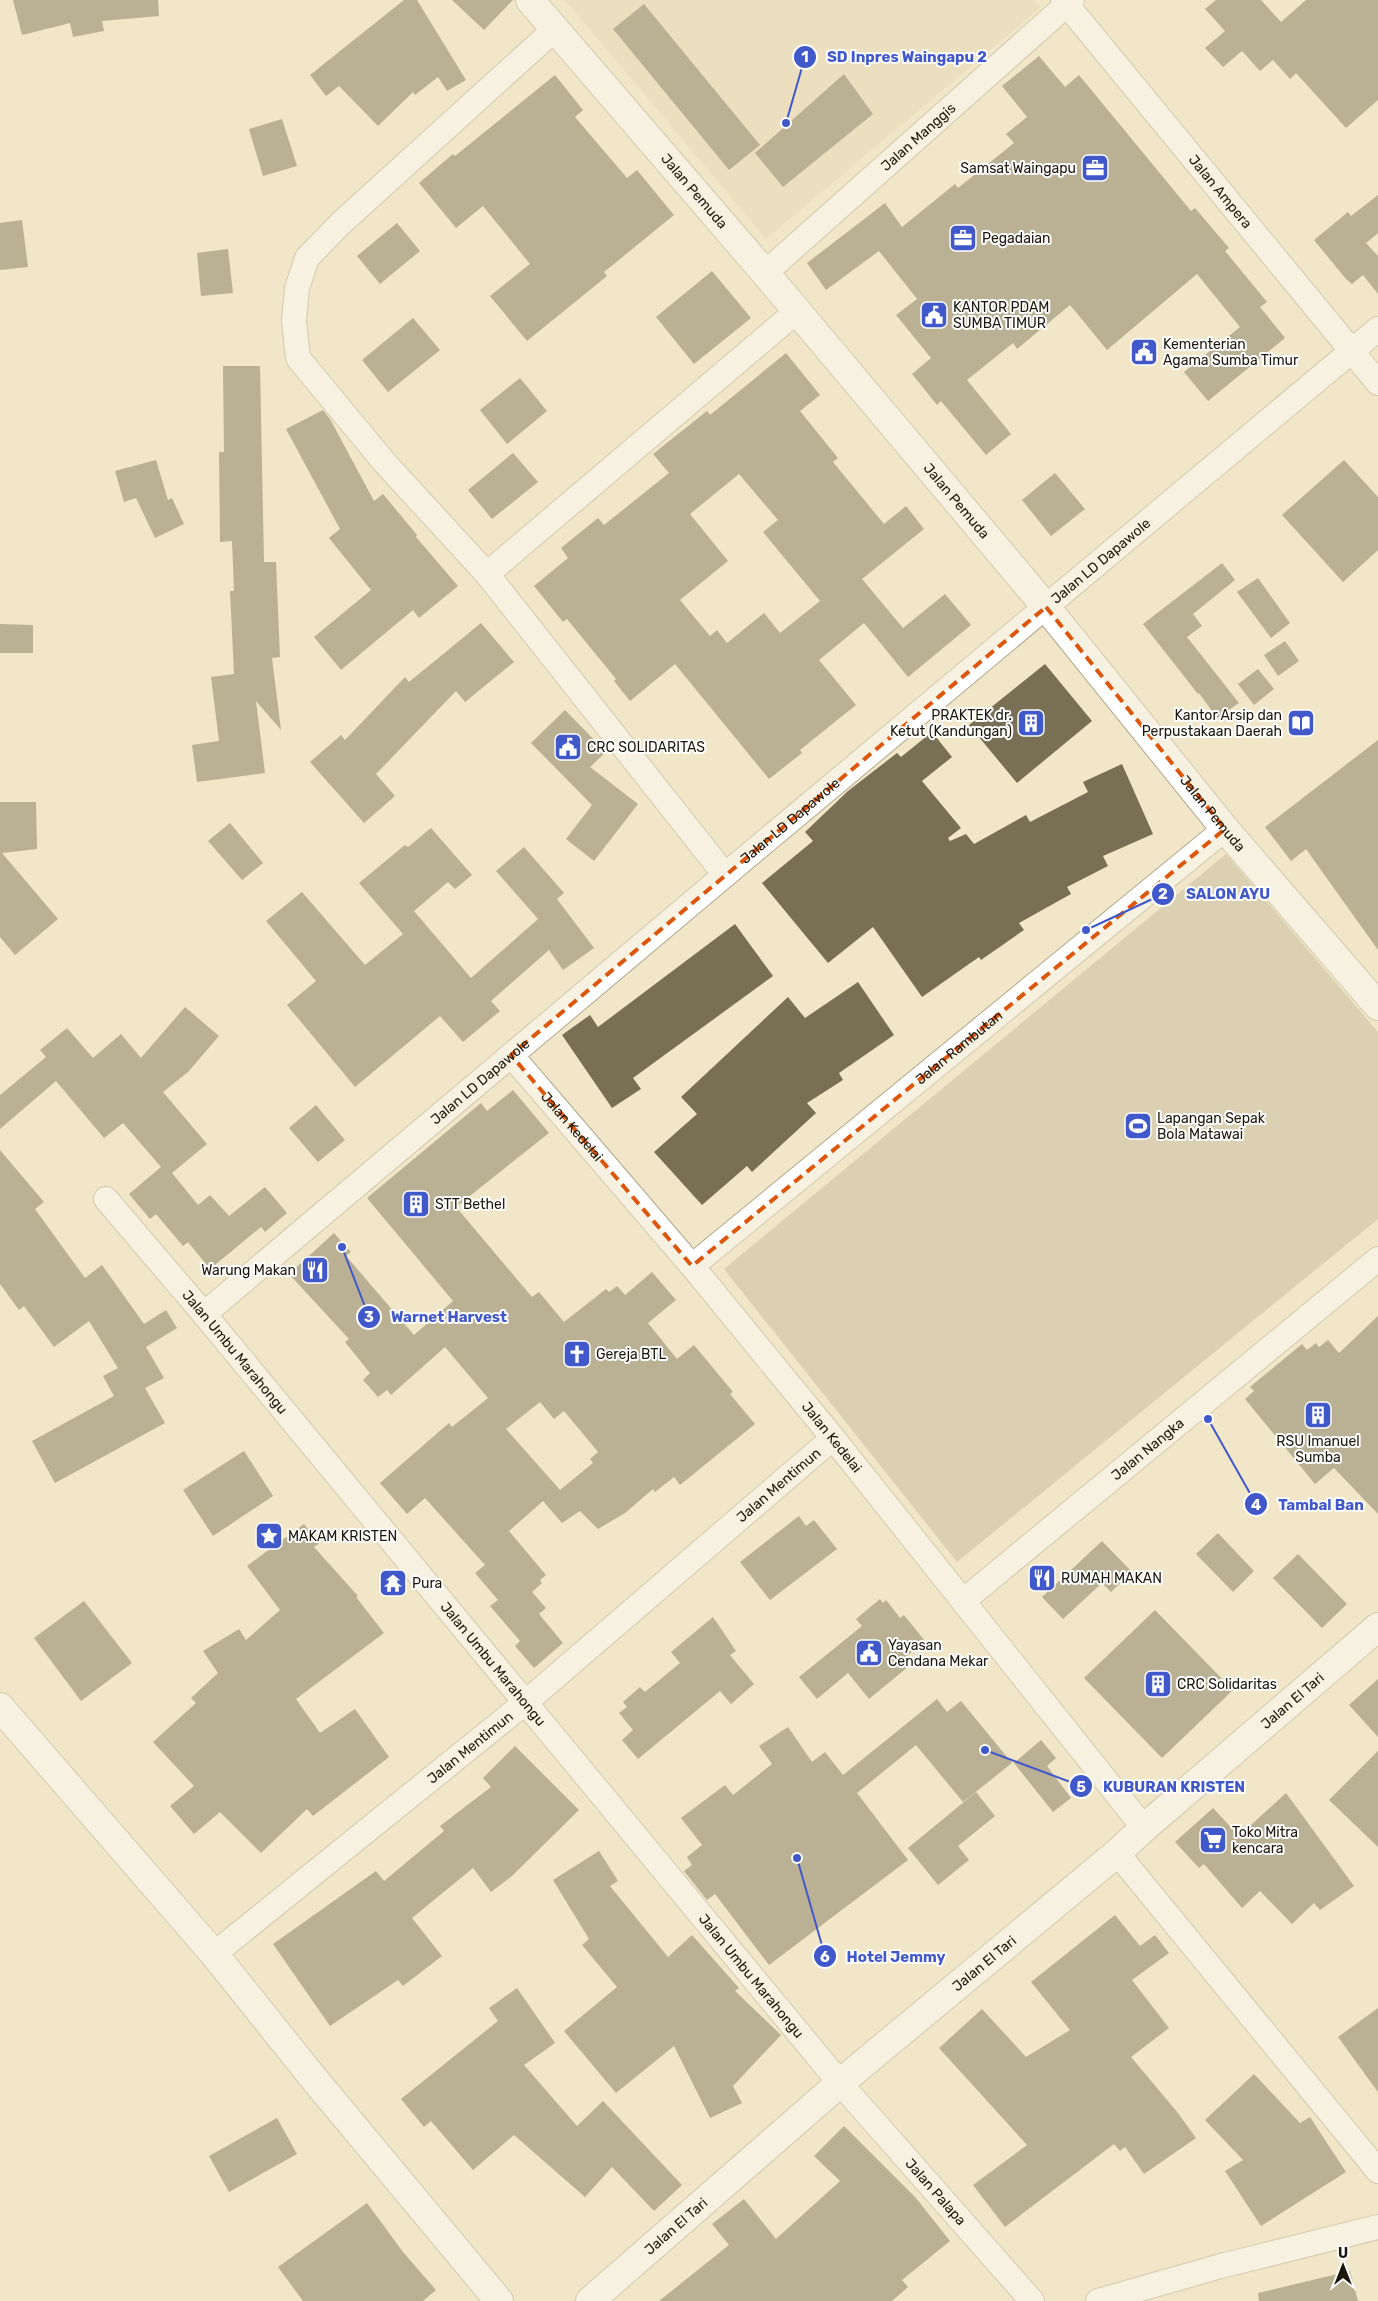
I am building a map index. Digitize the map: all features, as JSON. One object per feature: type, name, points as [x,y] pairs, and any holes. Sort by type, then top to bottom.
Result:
[{"type":"street","name":"Jalan Pemuda","points":[[530,0],[765,273],[1046,607],[1225,829],[1376,1000]]},
{"type":"street","name":"Jalan Manggis","points":[[765,273],[1067,2]]},
{"type":"street","name":"Jalan Ampera","points":[[1067,2],[1378,383]]},
{"type":"street","points":[[555,29],[340,224],[307,258],[297,288],[294,321],[298,358],[385,463],[487,574],[724,875]]},
{"type":"street","points":[[487,574],[797,311]]},
{"type":"street","name":"Jalan LD Dapawole","points":[[204,1314],[724,875],[1378,329]]},
{"type":"street","name":"Jalan Rambutan","points":[[692,1266],[1225,829]]},
{"type":"street","name":"Jalan Kedelai","points":[[511,1054],[692,1266],[833,1438],[1144,1828]]},
{"type":"street","name":"Jalan Umbu Marahongu","points":[[106,1200],[204,1314],[840,2082]]},
{"type":"street","name":"Jalan Nangka","points":[[963,1601],[1378,1259]]},
{"type":"street","name":"Jalan Mentimun","points":[[214,1954],[526,1702],[833,1438]]},
{"type":"street","name":"Jalan El Tari","points":[[590,2301],[840,2082],[1117,1853],[1378,1627]]},
{"type":"street","points":[[0,1707],[214,1954],[315,2080],[499,2301]]},
{"type":"street","points":[[1117,1853],[1376,2163]]},
{"type":"street","name":"Jalan Palapa","points":[[840,2082],[1032,2301]]},
{"type":"street","points":[[1098,2301],[1221,2266],[1378,2227]]},
{"type":"highlighted area","points":[[1046,607],[1225,829],[692,1266],[511,1055]]},
{"type":"shaded area","points":[[565,0],[1033,0],[1040,8],[766,239]]},
{"type":"shaded area","name":"Lapangan Sepak Bola Matawai","points":[[1226,854],[1378,1032],[1378,1219],[957,1562],[724,1269]]},
{"type":"building","points":[[13,0],[158,0],[159,16],[102,21],[104,31],[73,37],[70,23],[22,35]]},
{"type":"building","points":[[404,0],[417,0],[466,80],[447,91],[438,77],[415,95],[413,92],[378,126],[339,86],[326,96],[310,75]]},
{"type":"building","points":[[452,0],[513,0],[484,30]]},
{"type":"building","points":[[1216,0],[1261,0],[1281,22],[1306,0],[1378,0],[1378,100],[1346,128],[1296,73],[1290,79],[1273,60],[1260,71],[1242,51],[1223,67],[1205,48],[1225,31],[1205,9]]},
{"type":"building","points":[[644,4],[760,145],[729,170],[613,29]]},
{"type":"building","points":[[1039,56],[1065,87],[1079,75],[1191,211],[1195,208],[1229,248],[1225,251],[1267,302],[1260,307],[1285,338],[1208,401],[1184,372],[1240,327],[1197,274],[1107,350],[1070,305],[1017,349],[1013,343],[967,380],[1011,434],[986,455],[941,401],[937,405],[912,374],[931,358],[896,315],[917,299],[879,251],[826,290],[807,263],[885,203],[902,227],[955,184],[958,188],[1014,143],[1006,134],[1027,117],[1002,86]]},
{"type":"building","points":[[844,74],[873,114],[783,187],[755,153]]},
{"type":"building","points":[[555,75],[583,110],[575,117],[627,178],[637,170],[674,215],[604,272],[607,276],[527,341],[490,296],[530,264],[483,206],[456,228],[419,183],[453,154],[455,156]]},
{"type":"building","points":[[282,119],[297,166],[263,176],[249,129]]},
{"type":"building","points":[[1378,195],[1378,233],[1366,243],[1378,256],[1378,294],[1363,275],[1352,284],[1346,279],[1314,240],[1348,212],[1351,216]]},
{"type":"building","points":[[22,220],[28,267],[0,270],[0,223]]},
{"type":"building","points":[[397,223],[420,251],[380,284],[357,256]]},
{"type":"building","points":[[228,249],[233,293],[201,296],[197,253]]},
{"type":"building","points":[[712,271],[751,318],[694,364],[656,317]]},
{"type":"building","points":[[413,318],[440,350],[388,392],[362,360]]},
{"type":"building","points":[[786,353],[820,395],[800,411],[838,458],[833,462],[884,524],[906,506],[924,529],[862,579],[903,628],[945,594],[971,625],[908,677],[864,623],[819,660],[856,705],[800,750],[802,753],[769,779],[675,664],[630,701],[614,681],[616,679],[567,619],[563,622],[534,586],[568,558],[561,548],[598,518],[604,525],[669,473],[653,454],[707,411],[710,415]],"holes":[[[739,474],[778,520],[763,532],[820,601],[780,633],[764,613],[727,643],[717,630],[710,636],[680,600],[728,561],[690,514]]]},
{"type":"building","points":[[223,366],[260,366],[264,562],[276,562],[280,657],[272,658],[281,730],[256,701],[265,773],[197,782],[192,745],[219,741],[211,677],[234,674],[230,591],[234,591],[232,541],[220,542],[219,452],[224,452]]},
{"type":"building","points":[[520,378],[547,411],[507,444],[480,410]]},
{"type":"building","points":[[323,410],[330,419],[374,501],[383,494],[417,535],[416,537],[458,586],[419,618],[413,610],[341,670],[314,637],[371,590],[329,538],[340,529],[286,429]]},
{"type":"building","points":[[513,453],[538,482],[492,519],[468,490]]},
{"type":"building","points":[[156,460],[168,500],[172,498],[184,524],[155,538],[136,498],[124,502],[115,471]]},
{"type":"building","points":[[1344,460],[1378,497],[1378,550],[1343,582],[1282,515]]},
{"type":"building","points":[[1055,473],[1085,509],[1051,536],[1022,500]]},
{"type":"building","points":[[1222,563],[1235,580],[1193,614],[1202,626],[1187,637],[1239,703],[1217,718],[1143,624]]},
{"type":"building","points":[[1258,578],[1290,623],[1271,638],[1237,592]]},
{"type":"building","points":[[481,623],[514,662],[465,702],[456,691],[376,774],[395,796],[364,823],[310,762],[341,735],[345,740],[405,677],[409,682]]},
{"type":"building","points":[[0,624],[33,625],[33,653],[0,653]]},
{"type":"building","points":[[1285,641],[1299,661],[1278,676],[1264,655]]},
{"type":"building","name":"PRAKTEK dr. Ketut (Kandungan)","points":[[1045,664],[1092,721],[1017,783],[969,725]]},
{"type":"building","points":[[1258,669],[1274,689],[1254,705],[1238,684]]},
{"type":"building","points":[[565,710],[606,752],[590,767],[638,804],[594,861],[566,839],[592,805],[531,743]]},
{"type":"building","points":[[932,732],[952,757],[922,781],[961,828],[948,838],[950,841],[966,834],[974,844],[1026,815],[1030,822],[1088,792],[1083,782],[1122,764],[1153,834],[1103,856],[1108,866],[1067,887],[1071,894],[1019,923],[1024,930],[981,960],[979,957],[922,997],[873,927],[828,963],[762,883],[813,841],[805,832],[848,791],[897,753],[901,757]]},
{"type":"building","points":[[1378,740],[1378,950],[1306,849],[1291,861],[1265,827]]},
{"type":"building","points":[[0,802],[36,802],[37,849],[2,853],[58,919],[15,955],[0,937]]},
{"type":"building","points":[[230,823],[263,863],[242,880],[208,841]]},
{"type":"building","points":[[431,828],[472,875],[455,889],[448,882],[414,911],[471,978],[538,919],[496,871],[524,847],[564,893],[557,899],[594,948],[563,970],[549,950],[491,1001],[500,1011],[463,1042],[440,1016],[355,1087],[287,1005],[316,981],[266,921],[302,892],[365,965],[403,934],[359,883],[405,845],[408,847]]},
{"type":"building","points":[[735,924],[773,976],[633,1078],[641,1089],[612,1108],[562,1035],[590,1015],[598,1027]]},
{"type":"building","points":[[858,982],[894,1035],[839,1073],[843,1080],[807,1103],[816,1113],[752,1172],[747,1166],[702,1205],[654,1152],[697,1114],[681,1097],[788,997],[805,1018]]},
{"type":"building","points":[[185,1007],[219,1036],[188,1072],[163,1092],[207,1144],[172,1173],[198,1205],[210,1195],[229,1216],[265,1187],[287,1213],[265,1232],[261,1227],[210,1269],[188,1242],[183,1246],[156,1214],[150,1219],[129,1194],[161,1167],[123,1123],[104,1138],[56,1081],[0,1129],[0,1095],[46,1057],[40,1050],[67,1028],[93,1058],[121,1034],[141,1058]]},
{"type":"building","points":[[513,1090],[549,1133],[456,1207],[532,1297],[539,1292],[564,1322],[606,1289],[609,1292],[617,1286],[625,1295],[652,1272],[676,1300],[648,1323],[677,1359],[694,1345],[733,1392],[730,1394],[755,1424],[680,1485],[674,1477],[655,1492],[653,1489],[625,1513],[598,1529],[580,1511],[562,1523],[543,1501],[509,1531],[546,1575],[540,1580],[542,1583],[532,1592],[546,1608],[539,1614],[563,1643],[534,1668],[515,1646],[520,1641],[490,1606],[498,1600],[475,1573],[485,1565],[425,1498],[407,1514],[380,1483],[449,1423],[452,1427],[488,1398],[445,1347],[391,1395],[387,1390],[378,1397],[363,1380],[370,1373],[345,1342],[349,1339],[289,1274],[334,1233],[351,1252],[346,1256],[414,1335],[453,1301],[367,1198],[481,1103],[487,1111]],"holes":[[[540,1402],[554,1419],[564,1411],[598,1452],[590,1459],[593,1463],[560,1490],[506,1429]]]},
{"type":"building","points":[[316,1105],[345,1140],[318,1162],[289,1128]]},
{"type":"building","points":[[0,1150],[44,1202],[35,1209],[85,1278],[102,1265],[144,1324],[166,1310],[177,1328],[146,1347],[164,1378],[145,1388],[165,1423],[55,1483],[32,1441],[114,1396],[103,1376],[118,1368],[89,1321],[54,1347],[24,1306],[19,1310],[0,1284]]},
{"type":"building","name":"RSU Imanuel Sumba","points":[[1378,1316],[1378,1514],[1334,1468],[1315,1484],[1245,1399],[1254,1391],[1250,1387],[1302,1344],[1307,1350],[1316,1343],[1319,1347],[1328,1340],[1339,1353]]},
{"type":"building","points":[[244,1451],[273,1496],[213,1536],[183,1490]]},
{"type":"building","points":[[799,1516],[806,1526],[814,1520],[837,1549],[770,1600],[740,1562]]},
{"type":"building","points":[[304,1524],[319,1544],[314,1547],[358,1596],[356,1597],[384,1633],[296,1699],[320,1733],[355,1709],[389,1757],[313,1816],[307,1809],[261,1853],[220,1812],[194,1834],[170,1806],[194,1786],[153,1742],[196,1703],[191,1698],[218,1673],[203,1651],[239,1629],[246,1640],[280,1610],[247,1566]]},
{"type":"building","points":[[1218,1533],[1254,1571],[1233,1592],[1196,1554]]},
{"type":"building","points":[[1102,1541],[1132,1572],[1111,1592],[1102,1583],[1063,1619],[1042,1597]]},
{"type":"building","points":[[1298,1554],[1347,1604],[1322,1628],[1273,1578]]},
{"type":"building","name":"Yayasan Cendana Mekar","points":[[880,1599],[883,1603],[886,1600],[900,1618],[904,1615],[925,1641],[903,1659],[909,1666],[869,1699],[848,1673],[817,1699],[799,1677],[862,1626],[856,1619]]},
{"type":"building","points":[[84,1601],[132,1663],[81,1701],[34,1638]]},
{"type":"building","name":"CRC Solidaritas","points":[[1155,1610],[1233,1690],[1162,1758],[1084,1678]]},
{"type":"building","points":[[713,1617],[736,1651],[730,1655],[754,1684],[731,1704],[720,1691],[638,1759],[622,1740],[633,1730],[619,1713],[627,1707],[623,1702],[640,1687],[645,1692],[680,1663],[671,1652]]},
{"type":"building","points":[[1378,1679],[1378,1737],[1349,1705]]},
{"type":"building","points":[[937,1699],[947,1712],[961,1701],[1012,1763],[963,1802],[916,1745],[857,1793],[908,1860],[769,1965],[715,1894],[707,1900],[684,1871],[692,1865],[687,1857],[702,1845],[681,1818],[725,1785],[733,1795],[772,1764],[759,1746],[788,1727],[812,1762],[825,1752],[843,1775]]},
{"type":"building","points":[[1041,1740],[1056,1758],[1047,1766],[1071,1798],[1053,1812],[1014,1763]]},
{"type":"building","points":[[515,1746],[579,1810],[512,1876],[491,1892],[473,1868],[412,1918],[442,1956],[403,1986],[398,1980],[330,2026],[273,1944],[376,1871],[384,1881],[444,1831],[440,1826],[491,1787],[483,1778]]},
{"type":"building","points":[[1378,1751],[1378,1847],[1329,1800]]},
{"type":"building","points":[[976,1792],[995,1816],[958,1846],[969,1860],[938,1885],[908,1848]]},
{"type":"building","points":[[1286,1793],[1354,1886],[1320,1910],[1314,1903],[1292,1924],[1260,1891],[1242,1908],[1204,1864],[1199,1868],[1175,1842],[1213,1808],[1239,1836]]},
{"type":"building","points":[[599,1851],[618,1881],[610,1886],[668,1957],[692,1935],[739,1988],[735,1991],[781,2035],[733,2086],[742,2103],[710,2118],[674,2046],[616,2093],[564,2031],[617,1987],[582,1945],[589,1939],[553,1880]]},
{"type":"building","points":[[1115,1915],[1140,1946],[1155,1935],[1169,1953],[1132,1980],[1169,2028],[1131,2057],[1178,2113],[1196,2138],[1144,2174],[1125,2147],[1120,2151],[1114,2144],[1005,2227],[973,2185],[1027,2145],[939,2048],[982,2009],[1026,2057],[1070,2030],[1031,1982]]},
{"type":"building","points":[[517,1988],[555,2043],[524,2065],[577,2126],[603,2101],[682,2185],[654,2211],[612,2167],[585,2197],[514,2135],[473,2170],[431,2121],[424,2127],[401,2099],[498,2021],[489,2008]]},
{"type":"building","points":[[1378,2008],[1378,2092],[1338,2037]]},
{"type":"building","points":[[1254,2074],[1300,2123],[1310,2117],[1346,2172],[1261,2226],[1225,2171],[1243,2160],[1205,2120]]},
{"type":"building","points":[[277,2118],[297,2154],[229,2192],[209,2156]]},
{"type":"building","points":[[844,2126],[916,2198],[950,2241],[902,2280],[908,2287],[892,2301],[659,2301],[729,2245],[712,2224],[744,2199],[776,2239],[840,2181],[814,2156]]},
{"type":"building","points":[[367,2203],[403,2252],[436,2290],[423,2301],[303,2301],[278,2267]]},
{"type":"building","points":[[1350,2271],[1358,2301],[1259,2301],[1258,2293]]},
{"type":"place","name":"SD Inpres Waingapu 2","points":[[786,123]]},
{"type":"place","name":"Samsat Waingapu","points":[[1095,168]]},
{"type":"place","name":"Pegadaian","points":[[963,238]]},
{"type":"place","name":"KANTOR PDAM SUMBA TIMUR","points":[[934,315]]},
{"type":"place","name":"Kementerian Agama Sumba Timur","points":[[1144,352]]},
{"type":"place","name":"PRAKTEK dr. Ketut (Kandungan)","points":[[1031,723]]},
{"type":"place","name":"Kantor Arsip dan Perpustakaan Daerah","points":[[1301,723]]},
{"type":"place","name":"CRC SOLIDARITAS","points":[[568,747]]},
{"type":"place","name":"SALON AYU","points":[[1086,930]]},
{"type":"place","name":"Lapangan Sepak Bola Matawai","points":[[1138,1126]]},
{"type":"place","name":"STT Bethel","points":[[416,1204]]},
{"type":"place","name":"Warnet Harvest","points":[[342,1247]]},
{"type":"place","name":"Warung Makan","points":[[315,1270]]},
{"type":"place","name":"Gereja BTL","points":[[577,1354]]},
{"type":"place","name":"RSU Imanuel Sumba","points":[[1318,1415]]},
{"type":"place","name":"Tambal Ban","points":[[1208,1419]]},
{"type":"place","name":"MAKAM KRISTEN","points":[[269,1536]]},
{"type":"place","name":"RUMAH MAKAN","points":[[1042,1578]]},
{"type":"place","name":"Pura","points":[[393,1583]]},
{"type":"place","name":"Yayasan Cendana Mekar","points":[[869,1653]]},
{"type":"place","name":"CRC Solidaritas","points":[[1158,1684]]},
{"type":"place","name":"KUBURAN KRISTEN","points":[[985,1750]]},
{"type":"place","name":"Toko Mitra kencara","points":[[1213,1840]]},
{"type":"place","name":"Hotel Jemmy","points":[[797,1858]]}]
